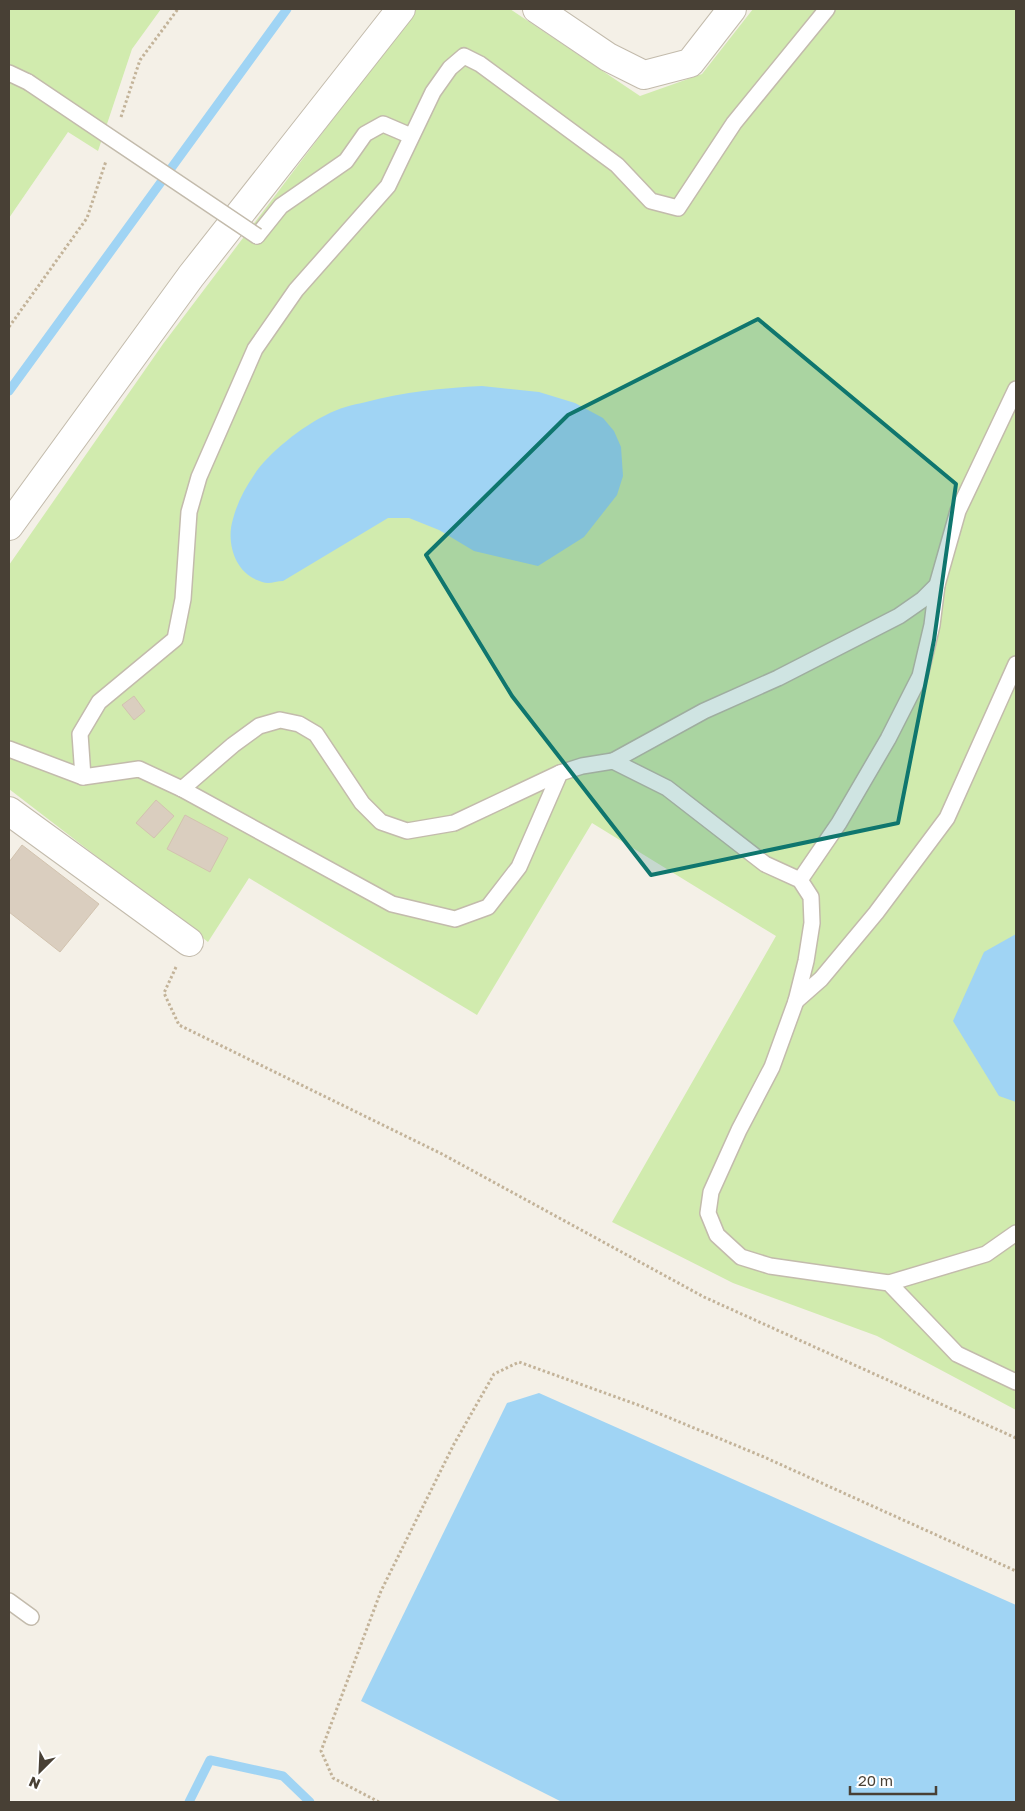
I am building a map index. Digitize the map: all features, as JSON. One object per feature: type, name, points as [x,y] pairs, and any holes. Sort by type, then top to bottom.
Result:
[{"type":"street","points":[[9,526],[191,276],[401,9]]},
{"type":"street","points":[[537,9],[608,57],[644,75],[690,63],[732,9]]},
{"type":"street","points":[[9,811],[189,942]]},
{"type":"lane","points":[[83,777],[80,734],[99,702],[176,639],[184,599],[189,512],[199,476],[255,349],[296,290],[388,186],[433,92],[450,68],[464,56],[480,64],[617,165],[651,201],[678,208],[734,123],[827,9]]},
{"type":"lane","points":[[9,73],[28,82],[257,236],[281,206],[346,161],[365,134],[383,124],[411,136]]},
{"type":"lane","points":[[800,880],[839,823],[888,739],[920,676],[932,625],[938,585],[958,511],[1016,389]]},
{"type":"lane","points":[[182,789],[232,745],[259,726],[280,720],[300,724],[316,734],[362,803],[381,822],[407,831],[454,824],[560,774],[582,766],[613,761],[704,711],[778,678],[899,616],[922,600],[938,585]]},
{"type":"lane","points":[[796,1001],[821,979],[858,935],[947,818],[1016,664]]},
{"type":"lane","points":[[9,749],[83,777],[139,769],[182,789],[392,904],[455,919],[488,907],[519,867],[560,774]]},
{"type":"lane","points":[[613,761],[667,788],[765,864],[800,880],[811,897],[812,923],[806,961],[796,1001],[772,1067],[739,1130],[711,1192],[708,1213],[717,1235],[741,1257],[770,1266],[889,1283],[986,1254],[1016,1233]]},
{"type":"lane","points":[[889,1283],[957,1354],[1016,1382]]},
{"type":"lane","points":[[9,1601],[31,1617]]},
{"type":"path","points":[[118,125],[140,60],[178,9]]},
{"type":"path","points":[[9,327],[88,218],[109,153]]},
{"type":"path","points":[[189,942],[164,993],[179,1025],[442,1154],[704,1297],[1016,1438]]},
{"type":"path","points":[[379,1802],[333,1778],[320,1751],[381,1592],[454,1444],[494,1374],[519,1362],[641,1406],[764,1457],[1016,1571]]},
{"type":"highlighted area","points":[[758,319],[956,484],[934,640],[898,823],[651,875],[512,696],[426,555],[568,415]]},
{"type":"green space","points":[[9,9],[161,9],[132,49],[98,151],[68,132],[9,218]]},
{"type":"green space","points":[[416,9],[510,9],[640,96],[702,74],[753,9],[1016,9],[1016,1410],[877,1336],[733,1283],[612,1222],[776,936],[592,823],[477,1015],[249,878],[208,942],[9,789],[9,565],[163,344]]},
{"type":"water","points":[[482,386],[539,392],[575,403],[603,418],[614,431],[621,447],[623,476],[617,495],[584,537],[538,566],[474,551],[439,530],[409,518],[388,518],[283,581],[270,583],[257,580],[249,576],[237,563],[231,546],[231,528],[237,507],[247,485],[268,458],[297,433],[336,410],[351,406],[409,393]]},
{"type":"water","points":[[1016,934],[1016,1102],[999,1096],[953,1021],[984,952]]},
{"type":"water","points":[[539,1393],[1016,1605],[1016,1802],[562,1802],[361,1701],[507,1403]]},
{"type":"building","points":[[134,696],[145,711],[134,720],[122,705]]},
{"type":"building","points":[[156,800],[174,816],[154,838],[136,823]]},
{"type":"building","points":[[185,815],[228,838],[210,872],[167,849]]},
{"type":"building","points":[[22,845],[99,904],[60,952],[9,912],[9,862]]},
{"type":"waterway","points":[[9,391],[287,9]]},
{"type":"waterway","points":[[189,1802],[210,1760],[283,1776],[310,1802]]}]
